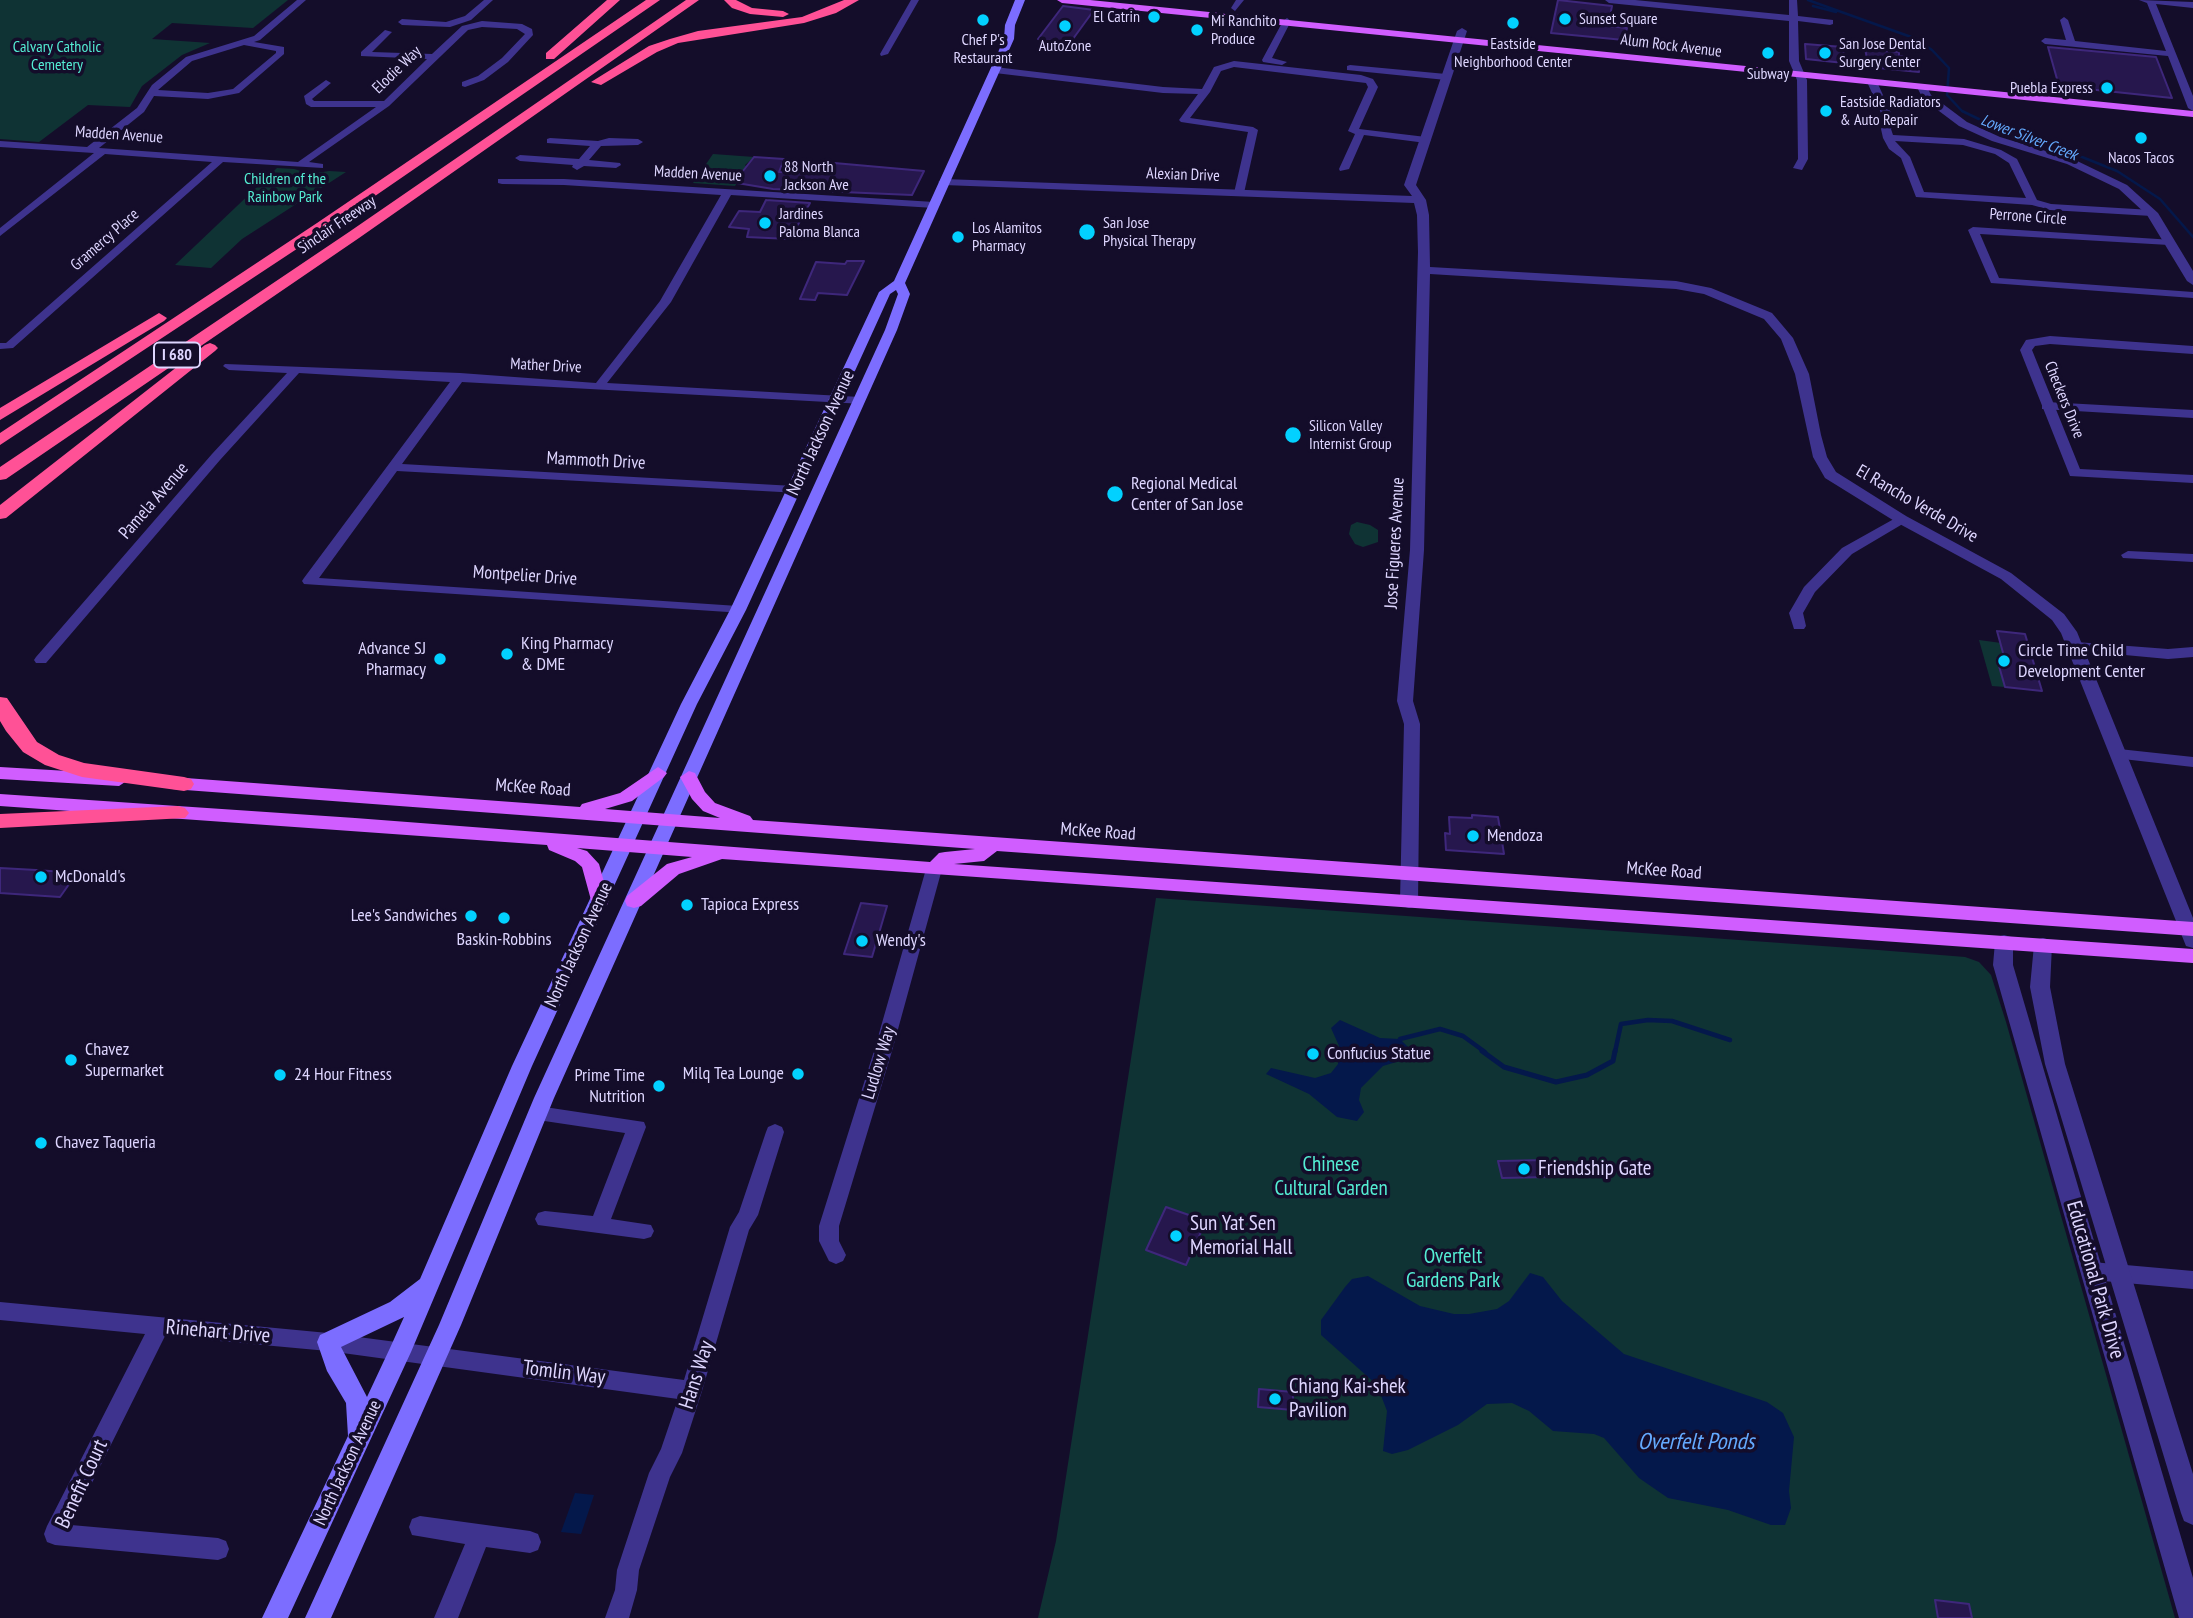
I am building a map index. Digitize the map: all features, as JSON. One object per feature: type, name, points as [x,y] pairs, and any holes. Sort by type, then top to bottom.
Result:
[{"type":"highway","points":[[402,171],[547,59],[614,0]]},
{"type":"highway","name":"Sinclair Freeway","points":[[0,440],[322,226],[654,0]]},
{"type":"highway","name":"Sinclair Freeway","points":[[0,475],[354,235],[692,0]]},
{"type":"highway","points":[[730,0],[742,9],[771,14],[802,11],[831,0]]},
{"type":"highway","points":[[424,186],[663,45],[698,35],[804,20],[832,11],[853,0]]},
{"type":"highway","points":[[0,415],[217,284],[322,226]]},
{"type":"highway","points":[[0,514],[354,235]]},
{"type":"highway","points":[[0,503],[53,470]]},
{"type":"highway","points":[[0,703],[13,726],[30,747],[52,760],[82,771],[184,784]]},
{"type":"highway","points":[[0,821],[178,813]]},
{"type":"main road","name":"North Jackson Avenue","points":[[275,1618],[400,1352],[522,1066],[689,704],[750,586],[885,292],[899,283],[1009,38],[1010,25],[1020,0]]},
{"type":"main road","name":"Alum Rock Avenue","points":[[1062,0],[1796,65],[1928,85]]},
{"type":"main road","name":"Alum Rock Avenue","points":[[1167,0],[1237,4],[1461,35],[1873,84],[1958,86],[2193,108]]},
{"type":"main road","name":"North Jackson Avenue","points":[[318,1618],[435,1357],[538,1114],[860,401],[904,293],[899,283]]},
{"type":"main road","points":[[750,586],[754,593],[752,611],[761,620]]},
{"type":"main road","name":"McKee Road","points":[[0,773],[551,810],[2191,933]]},
{"type":"main road","points":[[551,810],[587,808],[613,802],[637,791],[658,773]]},
{"type":"main road","points":[[689,777],[698,796],[709,807],[764,827]]},
{"type":"main road","points":[[0,800],[934,869],[2193,956]]},
{"type":"main road","points":[[529,837],[582,856],[592,868],[600,900]]},
{"type":"main road","points":[[934,869],[944,858],[978,856],[993,845]]},
{"type":"main road","points":[[634,901],[673,869],[727,853]]},
{"type":"main road","points":[[359,1438],[358,1404],[349,1383],[339,1371],[328,1342],[398,1309],[430,1284]]},
{"type":"street","points":[[91,149],[141,110],[155,87],[189,59],[257,38],[302,0]]},
{"type":"street","points":[[402,22],[447,25],[468,18],[489,0]]},
{"type":"street","points":[[884,54],[915,0]]},
{"type":"street","points":[[1609,0],[1830,22]]},
{"type":"street","points":[[1793,0],[1796,65],[1801,76],[1803,159],[1798,167]]},
{"type":"street","points":[[2142,0],[2193,5]]},
{"type":"street","points":[[2150,0],[2193,108]]},
{"type":"street","points":[[2064,20],[2071,44]]},
{"type":"street","points":[[1287,21],[1266,60],[1400,68],[1446,78]]},
{"type":"street","name":"Elodie Way","points":[[302,163],[386,104],[465,28],[482,24],[519,26],[529,31],[529,35],[505,60],[481,78],[465,84]]},
{"type":"street","points":[[388,32],[364,54],[432,57]]},
{"type":"street","name":"Jose Figueres Avenue","points":[[1409,901],[1412,724],[1405,701],[1417,550],[1423,270],[1423,215],[1420,200],[1410,185],[1461,35]]},
{"type":"street","points":[[2045,41],[2170,54]]},
{"type":"street","points":[[153,93],[208,96],[236,91],[280,54],[281,49],[247,43]]},
{"type":"street","points":[[1240,193],[1253,130],[1184,120],[1205,92],[1217,69],[1234,64],[1370,81],[1373,87],[1353,131],[1426,140]]},
{"type":"street","points":[[995,70],[1163,90],[1205,92]]},
{"type":"street","points":[[326,83],[307,98],[311,104],[386,104]]},
{"type":"street","points":[[1873,84],[1890,122],[1886,129],[1888,138],[1892,147],[1905,157],[1920,195],[2152,213]]},
{"type":"street","points":[[1928,85],[1927,97],[1963,124],[1996,139],[2071,162],[2123,187],[2152,213],[2193,281]]},
{"type":"street","points":[[1344,169],[1361,132]]},
{"type":"street","points":[[1888,138],[1964,142],[1981,146],[2013,161],[2033,202]]},
{"type":"street","points":[[550,141],[598,144],[609,141],[638,142]]},
{"type":"street","name":"Madden Avenue","points":[[0,144],[319,166]]},
{"type":"street","points":[[564,182],[598,144]]},
{"type":"street","points":[[0,233],[103,150]]},
{"type":"street","name":"Gramercy Place","points":[[4,346],[222,158]]},
{"type":"street","points":[[520,158],[616,165]]},
{"type":"street","name":"Madden Avenue","points":[[502,181],[564,182],[934,205]]},
{"type":"street","name":"Alexian Drive","points":[[944,182],[1420,200]]},
{"type":"street","points":[[600,385],[665,302],[728,192]]},
{"type":"street","name":"Perrone Circle","points":[[2169,242],[1973,230],[1995,281],[2193,295]]},
{"type":"street","name":"El Rancho Verde Drive","points":[[1423,270],[1676,285],[1707,291],[1768,316],[1787,338],[1802,374],[1814,435],[1830,475],[1901,519],[2006,576],[2058,617],[2076,647],[2191,933]]},
{"type":"street","name":"Checkers Drive","points":[[2193,350],[2050,340],[2031,343],[2026,350],[2046,406],[2075,473],[2193,479]]},
{"type":"street","name":"Mather Drive","points":[[229,366],[860,401]]},
{"type":"street","name":"Pamela Avenue","points":[[41,660],[192,483],[297,369]]},
{"type":"street","points":[[395,467],[460,377]]},
{"type":"street","points":[[2046,406],[2193,414]]},
{"type":"street","name":"Mammoth Drive","points":[[395,467],[794,490]]},
{"type":"street","name":"Montpelier Drive","points":[[395,467],[309,582],[738,610]]},
{"type":"street","points":[[1799,626],[1796,613],[1809,590],[1825,573],[1847,551],[1901,519]]},
{"type":"street","points":[[2128,555],[2193,558]]},
{"type":"street","points":[[2076,647],[2168,654],[2193,652]]},
{"type":"street","points":[[2119,754],[2193,762]]},
{"type":"street","name":"Ludlow Way","points":[[836,1255],[829,1241],[829,1226],[883,1051],[934,869]]},
{"type":"street","name":"Educational Park Drive","points":[[2004,942],[2003,965],[2192,1618]]},
{"type":"street","name":"Educational Park Drive","points":[[2043,945],[2039,987],[2055,1064],[2193,1513]]},
{"type":"street","points":[[538,1114],[637,1127],[599,1226]]},
{"type":"street","name":"Hans Way","points":[[617,1618],[626,1590],[628,1570],[660,1473],[671,1453],[692,1391],[736,1239],[748,1214],[775,1132]]},
{"type":"street","points":[[545,1219],[644,1231]]},
{"type":"street","points":[[2092,1271],[2193,1280]]},
{"type":"street","name":"Rinehart Drive","points":[[0,1311],[328,1342],[435,1357]]},
{"type":"street","name":"Benefit Court","points":[[159,1327],[55,1534],[218,1549]]},
{"type":"street","name":"Tomlin Way","points":[[435,1357],[692,1391]]},
{"type":"street","points":[[420,1527],[530,1542]]},
{"type":"street","points":[[446,1618],[480,1535]]},
{"type":"green space","name":"Calvary Catholic Cemetery","points":[[0,0],[288,0],[253,28],[172,23],[152,39],[210,43],[182,55],[142,86],[130,107],[88,105],[39,142],[0,139]]},
{"type":"green space","points":[[713,154],[754,157],[745,165],[747,167],[740,174],[735,186],[693,183]]},
{"type":"green space","name":"Children of the Rainbow Park","points":[[277,168],[311,174],[346,172],[242,239],[211,268],[175,265]]},
{"type":"green space","points":[[1357,522],[1378,530],[1378,542],[1363,547],[1355,544],[1349,534],[1351,525]]},
{"type":"green space","points":[[1979,640],[2001,643],[2005,660],[1997,660],[2005,687],[1992,686]]},
{"type":"green space","name":"Overfelt Gardens Park","points":[[1156,898],[1878,950],[1965,957],[1979,962],[1991,975],[2006,1022],[2175,1618],[1038,1618],[1056,1541]]},
{"type":"water","points":[[1340,1020],[1380,1038],[1400,1039],[1408,1047],[1403,1060],[1383,1066],[1361,1088],[1359,1100],[1364,1112],[1357,1121],[1337,1117],[1309,1094],[1266,1074],[1271,1068],[1315,1078],[1331,1073],[1338,1064],[1339,1046],[1331,1028]]},
{"type":"water","name":"Overfelt Ponds","points":[[1530,1273],[1543,1277],[1562,1301],[1624,1354],[1767,1402],[1783,1413],[1794,1437],[1789,1491],[1791,1508],[1785,1525],[1771,1525],[1728,1510],[1668,1498],[1639,1478],[1604,1438],[1594,1434],[1553,1431],[1529,1411],[1512,1403],[1487,1404],[1458,1425],[1408,1450],[1392,1454],[1383,1451],[1387,1411],[1377,1385],[1321,1335],[1321,1320],[1345,1287],[1352,1279],[1368,1276],[1420,1306],[1454,1314],[1469,1314],[1497,1309],[1509,1301]]},
{"type":"water","points":[[575,1493],[594,1495],[581,1534],[561,1532]]},
{"type":"building","name":"Sunset Square","points":[[1558,0],[1612,6],[1608,26],[1627,28],[1624,40],[1551,33]]},
{"type":"building","name":"AutoZone","points":[[1063,6],[1094,10],[1070,43],[1038,39]]},
{"type":"building","name":"San Jose Dental Surgery Center","points":[[1805,44],[1843,47],[1844,63],[1806,59]]},
{"type":"building","points":[[2048,47],[2156,57],[2172,98],[2059,86]]},
{"type":"building","points":[[1865,49],[1899,52],[1899,56],[1917,58],[1919,72],[1869,67]]},
{"type":"building","name":"88 North Jackson Ave","points":[[754,157],[784,159],[779,172],[806,173],[811,166],[821,165],[823,162],[924,171],[912,195],[773,189],[737,183],[742,176],[739,176]]},
{"type":"building","name":"Jardines Paloma Blanca","points":[[766,200],[810,203],[790,239],[747,237],[749,229],[729,227],[739,211],[760,212]]},
{"type":"building","points":[[847,261],[864,261],[847,295],[818,293],[815,300],[800,299],[816,262],[845,264]]},
{"type":"building","name":"Circle Time Child Development Center","points":[[1997,631],[2025,634],[2042,691],[2005,687],[1997,659],[2005,660]]},
{"type":"building","name":"Mendoza","points":[[1472,815],[1498,817],[1504,854],[1446,850],[1445,833],[1450,834],[1449,817],[1472,818]]},
{"type":"building","name":"McDonald's","points":[[0,868],[77,873],[60,897],[0,893]]},
{"type":"building","name":"Wendy's","points":[[861,903],[887,906],[872,957],[844,954]]},
{"type":"building","name":"Friendship Gate","points":[[1545,1160],[1549,1177],[1502,1178],[1498,1161]]},
{"type":"building","name":"Sun Yat Sen Memorial Hall","points":[[1166,1207],[1206,1221],[1186,1265],[1146,1250]]},
{"type":"building","name":"Chiang Kai-shek Pavilion","points":[[1259,1389],[1293,1392],[1293,1410],[1258,1407]]},
{"type":"building","points":[[1935,1600],[1969,1604],[1972,1618],[1938,1618]]},
{"type":"waterway","name":"Lower Silver Creek","points":[[1808,0],[1914,38],[1932,50],[1949,68],[1947,95],[1962,111],[2006,132],[2067,151],[2117,171],[2160,199],[2193,237]]},
{"type":"waterway","name":"Lower Silver Creek","points":[[1813,6],[1836,12]]},
{"type":"waterway","points":[[1615,1052],[1621,1024],[1648,1020],[1672,1021],[1730,1040]]},
{"type":"waterway","points":[[1400,1039],[1440,1029],[1463,1036],[1485,1052]]},
{"type":"waterway","points":[[1482,1051],[1504,1067],[1556,1082],[1587,1075],[1613,1061],[1615,1051]]},
{"type":"place","name":"El Catrin","points":[[1154,17]]},
{"type":"place","name":"Sunset Square","points":[[1565,19]]},
{"type":"place","name":"Chef P's Restaurant","points":[[983,20]]},
{"type":"place","name":"Eastside Neighborhood Center","points":[[1513,23]]},
{"type":"place","name":"AutoZone","points":[[1065,26]]},
{"type":"place","name":"Mi Ranchito Produce","points":[[1197,30]]},
{"type":"place","name":"Subway","points":[[1768,53]]},
{"type":"place","name":"San Jose Dental Surgery Center","points":[[1825,53]]},
{"type":"place","name":"Puebla Express","points":[[2107,88]]},
{"type":"place","name":"Eastside Radiators & Auto Repair","points":[[1826,111]]},
{"type":"place","name":"Nacos Tacos","points":[[2141,138]]},
{"type":"place","name":"88 North Jackson Ave","points":[[770,176]]},
{"type":"place","name":"Jardines Paloma Blanca","points":[[765,223]]},
{"type":"place","name":"San Jose Physical Therapy","points":[[1087,232]]},
{"type":"place","name":"Los Alamitos Pharmacy","points":[[958,237]]},
{"type":"place","name":"Silicon Valley Internist Group","points":[[1293,435]]},
{"type":"place","name":"Regional Medical Center of San Jose","points":[[1115,494]]},
{"type":"place","name":"King Pharmacy & DME","points":[[507,654]]},
{"type":"place","name":"Advance SJ Pharmacy","points":[[440,659]]},
{"type":"place","name":"Circle Time Child Development Center","points":[[2004,661]]},
{"type":"place","name":"Mendoza","points":[[1473,836]]},
{"type":"place","name":"McDonald's","points":[[41,877]]},
{"type":"place","name":"Tapioca Express","points":[[687,905]]},
{"type":"place","name":"Lee's Sandwiches","points":[[471,916]]},
{"type":"place","name":"Baskin-Robbins","points":[[504,918]]},
{"type":"place","name":"Wendy's","points":[[862,941]]},
{"type":"place","name":"Confucius Statue","points":[[1313,1054]]},
{"type":"place","name":"Chavez Supermarket","points":[[71,1060]]},
{"type":"place","name":"Milq Tea Lounge","points":[[798,1074]]},
{"type":"place","name":"24 Hour Fitness","points":[[280,1075]]},
{"type":"place","name":"Prime Time Nutrition","points":[[659,1086]]},
{"type":"place","name":"Chavez Taqueria","points":[[41,1143]]},
{"type":"place","name":"Friendship Gate","points":[[1524,1169]]},
{"type":"place","name":"Sun Yat Sen Memorial Hall","points":[[1176,1236]]},
{"type":"place","name":"Chiang Kai-shek Pavilion","points":[[1275,1399]]},
{"type":"park label","name":"Chinese Cultural Garden","points":[[1331,1177]]}]
